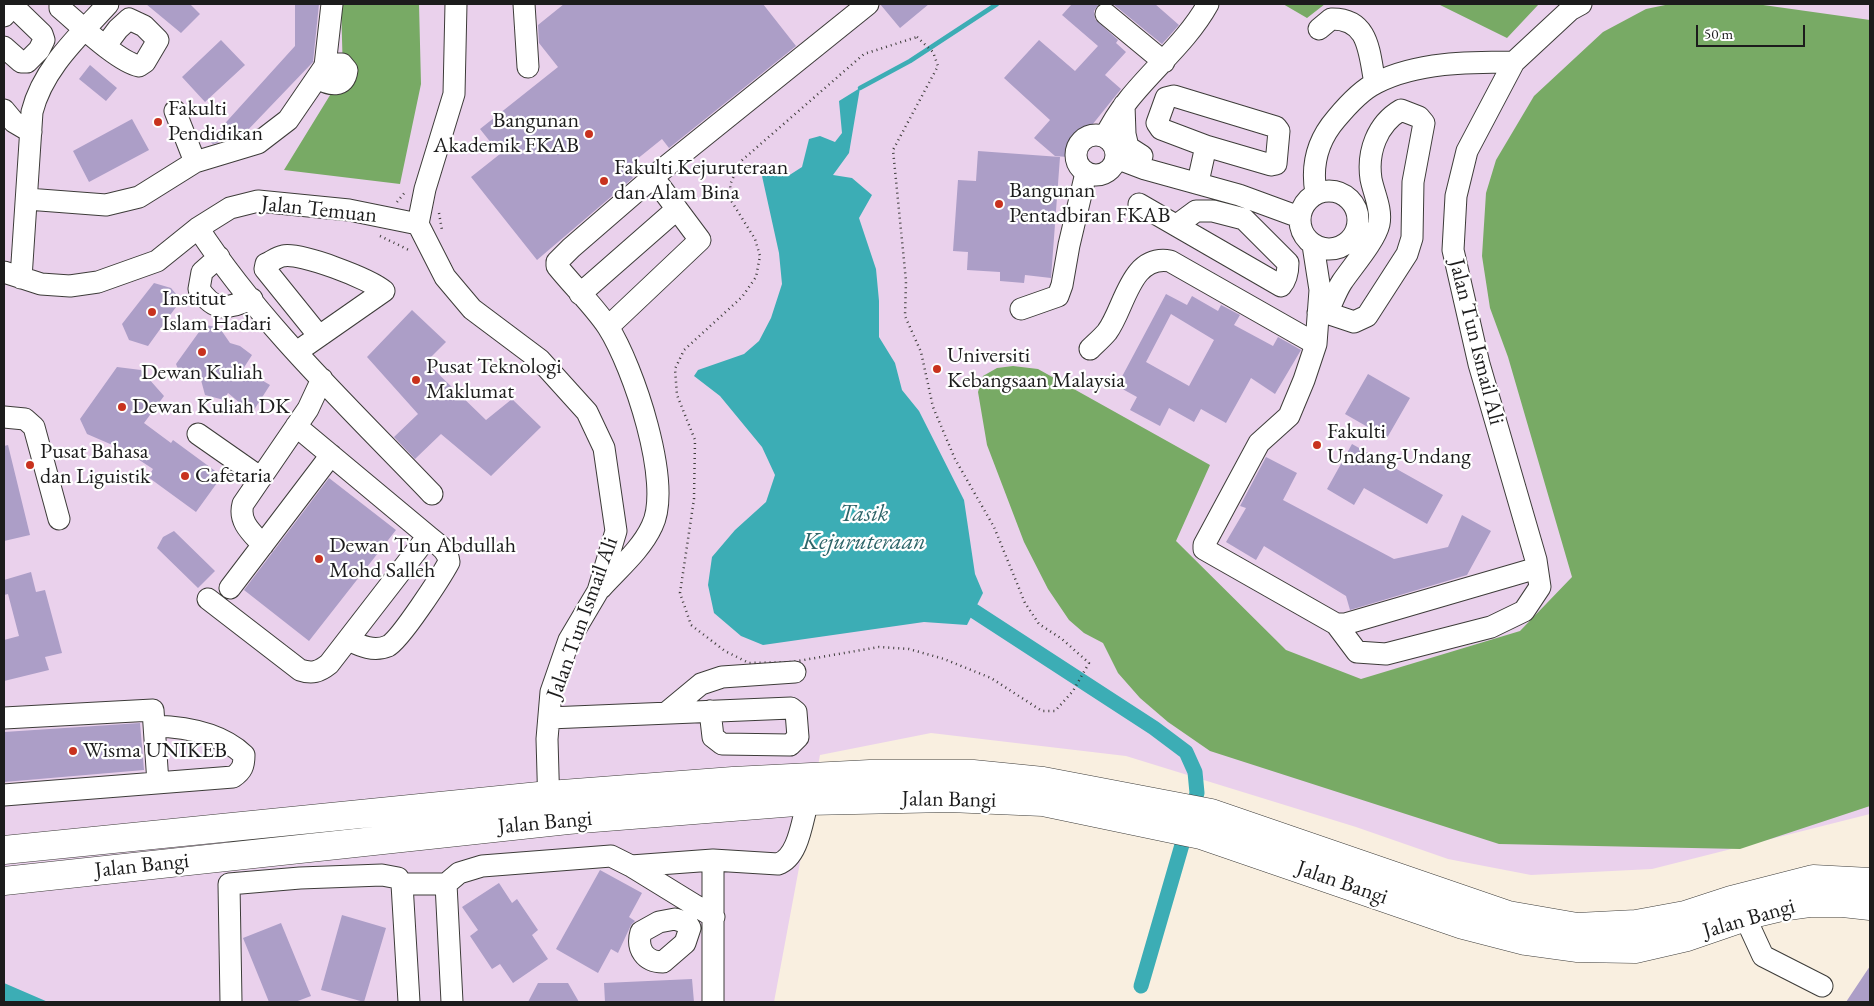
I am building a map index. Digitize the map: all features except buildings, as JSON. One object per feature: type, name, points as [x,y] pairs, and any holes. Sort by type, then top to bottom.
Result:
[{"type":"main road","name":"Jalan Bangi","points":[[4,850],[549,795],[733,780],[870,774],[973,774],[1043,781],[1206,824],[1508,915],[1577,927],[1636,924],[1685,915],[1740,897],[1813,879],[1870,882]]},
{"type":"main road","name":"Jalan Bangi","points":[[4,881],[550,822],[808,801],[950,798],[1043,802],[1173,816]]},
{"type":"main road","name":"Jalan Bangi","points":[[1206,824],[1463,925],[1525,941],[1576,948],[1635,949],[1687,937],[1745,917],[1782,907],[1811,903],[1843,903],[1870,906]]},
{"type":"street","points":[[60,4],[60,8],[106,46]]},
{"type":"street","points":[[13,275],[27,199],[32,112],[37,92],[47,75],[108,4]]},
{"type":"street","points":[[27,199],[106,205],[139,197],[195,162],[258,143],[288,120],[321,71],[332,4]]},
{"type":"street","points":[[418,224],[425,189],[454,94],[456,4]]},
{"type":"street","points":[[524,4],[528,67]]},
{"type":"street","points":[[598,591],[640,545],[652,526],[658,508],[658,479],[638,391],[608,327],[557,266],[560,258],[653,177],[868,4]]},
{"type":"street","points":[[1105,137],[1124,105],[1182,42],[1208,4]]},
{"type":"street","name":"Jalan Tun Ismail Ali","points":[[1336,624],[1357,652],[1386,654],[1491,627],[1524,611],[1540,587],[1537,568],[1475,348],[1453,250],[1456,196],[1467,151],[1514,62],[1570,10],[1581,4]]},
{"type":"street","points":[[4,47],[21,62],[27,62],[39,50],[44,40],[42,34],[10,7]]},
{"type":"street","points":[[1106,14],[1164,62]]},
{"type":"street","points":[[1319,29],[1331,18],[1346,18],[1362,32],[1382,81],[1401,110],[1419,117],[1424,123],[1413,182],[1412,238],[1407,254],[1367,316],[1354,322],[1322,313]]},
{"type":"street","points":[[1340,248],[1325,249],[1313,244],[1302,232],[1313,201],[1314,159],[1327,129],[1345,108],[1382,81],[1433,66],[1471,62],[1514,62]]},
{"type":"street","points":[[1174,96],[1276,126],[1279,131],[1274,165],[1206,146],[1161,129],[1156,123],[1166,98],[1174,96]]},
{"type":"street","points":[[1124,105],[1125,134],[1128,147],[1147,164]]},
{"type":"street","points":[[4,110],[14,122],[31,132]]},
{"type":"street","points":[[1322,313],[1361,256],[1378,224],[1378,206],[1371,179],[1370,161],[1376,134],[1391,115],[1401,110]]},
{"type":"street","points":[[175,111],[195,162]]},
{"type":"street","points":[[1090,136],[1105,137],[1114,145],[1116,158],[1113,167],[1105,173],[1096,176],[1086,173],[1078,166],[1075,156],[1078,145],[1090,136]]},
{"type":"street","points":[[1199,176],[1206,146]]},
{"type":"street","points":[[1116,158],[1199,176],[1251,202],[1288,262],[1288,274],[1281,286],[1139,204]]},
{"type":"street","points":[[1021,309],[1058,296],[1062,284],[1068,245],[1086,173]]},
{"type":"street","points":[[608,327],[642,293],[698,244],[700,240],[653,177]]},
{"type":"street","points":[[1177,225],[1196,211],[1213,211],[1251,202],[1313,201],[1344,195],[1354,204],[1358,217],[1356,230],[1340,248],[1320,290]]},
{"type":"street","name":"Jalan Temuan","points":[[13,275],[41,284],[70,286],[98,282],[157,261],[198,228],[230,208],[258,201],[349,210],[418,224]]},
{"type":"street","points":[[580,294],[677,209]]},
{"type":"street","name":"Jalan Tun Ismail Ali","points":[[418,224],[445,277],[472,309],[540,360],[587,412],[604,448],[616,532],[598,591],[569,640],[551,692],[548,740],[550,822]]},
{"type":"street","points":[[198,228],[230,274],[347,409],[432,494]]},
{"type":"street","points":[[1313,244],[1322,313],[1316,344],[1304,380],[1289,416],[1258,443],[1204,545],[1207,552],[1336,624],[1345,624],[1537,568]]},
{"type":"street","points":[[298,352],[384,291],[355,275],[323,263],[283,256],[266,264],[265,269],[319,336]]},
{"type":"street","points":[[219,257],[202,272],[199,289],[208,303],[223,308],[252,299]]},
{"type":"street","points":[[1090,349],[1107,332],[1141,268],[1160,259],[1170,261],[1316,344]]},
{"type":"street","points":[[263,545],[248,529],[242,517],[243,504],[308,409],[322,379]]},
{"type":"street","points":[[4,417],[24,418],[34,427],[59,519]]},
{"type":"street","points":[[296,426],[428,536],[448,555],[449,562],[394,642],[376,649],[364,647],[348,640]]},
{"type":"street","points":[[198,434],[261,478]]},
{"type":"street","points":[[230,588],[331,455]]},
{"type":"street","points":[[208,599],[300,670],[310,673],[321,670],[329,664],[428,536]]},
{"type":"street","points":[[666,713],[701,684],[715,679],[795,672]]},
{"type":"street","points":[[4,718],[149,710],[155,713],[158,783]]},
{"type":"street","points":[[549,718],[710,711]]},
{"type":"street","points":[[4,795],[233,777],[239,773],[244,765],[244,755],[234,746],[184,727],[155,726]]},
{"type":"street","points":[[631,866],[713,860],[778,864],[787,861],[792,854],[808,801]]},
{"type":"street","points":[[402,884],[446,884],[459,873],[482,866],[611,856],[631,866],[714,917]]},
{"type":"street","points":[[713,860],[713,1002]]},
{"type":"street","points":[[230,1002],[228,884],[382,875],[398,878],[402,884],[408,1002]]},
{"type":"street","points":[[446,884],[452,1002]]},
{"type":"street","points":[[690,928],[714,917]]},
{"type":"street","points":[[1745,917],[1763,956],[1822,986]]},
{"type":"path","points":[[918,37],[933,52],[938,66],[893,150],[906,281],[905,316],[921,352],[933,407],[954,458],[994,527],[1025,603],[1040,624],[1062,639],[1089,663],[1086,671],[1073,691],[1055,710],[1042,711],[991,678],[909,649],[880,648],[792,662],[749,663],[725,652],[691,624],[680,593],[694,500],[695,440],[678,395],[675,369],[684,350],[742,297],[756,277],[760,256],[755,239],[732,202],[730,185],[740,162],[864,54],[918,37]]},
{"type":"shaded area","name":"Universiti Kebangsaan Malaysia","points":[[4,4],[1870,4],[1870,814],[1652,869],[1531,875],[1448,859],[1356,827],[1126,756],[931,733],[820,755],[774,1002],[4,1002]]},
{"type":"green space","points":[[341,4],[419,4],[421,84],[400,184],[284,170],[343,74]]},
{"type":"green space","points":[[1283,4],[1325,4],[1307,18]]},
{"type":"green space","points":[[1438,4],[1539,4],[1507,38]]},
{"type":"green space","points":[[1670,4],[1756,4],[1870,20],[1870,806],[1740,849],[1499,844],[1210,751],[1168,722],[1140,698],[1118,673],[1103,643],[1084,633],[1069,620],[1048,589],[1024,542],[987,445],[978,392],[983,376],[997,368],[1013,366],[1038,369],[1210,465],[1176,541],[1286,650],[1361,679],[1520,631],[1572,577],[1508,357],[1490,308],[1482,256],[1486,193],[1496,160],[1534,96],[1603,32],[1646,9]]},
{"type":"water","name":"Tasik Kejuruteraan","points":[[860,88],[849,153],[833,175],[852,178],[872,195],[859,218],[876,269],[879,301],[879,337],[895,363],[902,390],[919,411],[964,500],[975,574],[983,593],[967,625],[924,622],[763,645],[741,636],[714,613],[708,585],[712,557],[735,530],[766,502],[775,475],[762,447],[720,396],[694,376],[698,370],[744,354],[759,341],[771,318],[782,284],[779,253],[762,176],[788,176],[802,167],[809,139],[820,136],[835,142],[842,133],[839,101]]},
{"type":"water","points":[[4,983],[48,1002],[4,1002]]},
{"type":"waterway","points":[[860,88],[910,61],[997,4]]},
{"type":"waterway","points":[[974,611],[1154,728],[1186,752],[1195,772],[1197,793],[1141,986]]},
{"type":"place","name":"Fakulti Pendidikan","points":[[158,122]]},
{"type":"place","name":"Bangunan Akademik FKAB","points":[[589,134]]},
{"type":"place","name":"Fakulti Kejuruteraan dan Alam Bina","points":[[604,181]]},
{"type":"place","name":"Bangunan Pentadbiran FKAB","points":[[999,204]]},
{"type":"place","name":"Institut Islam Hadari","points":[[152,312]]},
{"type":"place","name":"Dewan Kuliah","points":[[202,352]]},
{"type":"place","name":"Universiti Kebangsaan Malaysia","points":[[937,369]]},
{"type":"place","name":"Pusat Teknologi Maklumat","points":[[416,380]]},
{"type":"place","name":"Dewan Kuliah DK","points":[[122,407]]},
{"type":"place","name":"Fakulti Undang-Undang","points":[[1317,445]]},
{"type":"place","name":"Pusat Bahasa dan Liguistik","points":[[30,465]]},
{"type":"place","name":"Cafetaria","points":[[185,476]]},
{"type":"place","name":"Dewan Tun Abdullah Mohd Salleh","points":[[319,559]]},
{"type":"place","name":"Wisma UNIKEB","points":[[73,751]]}]
